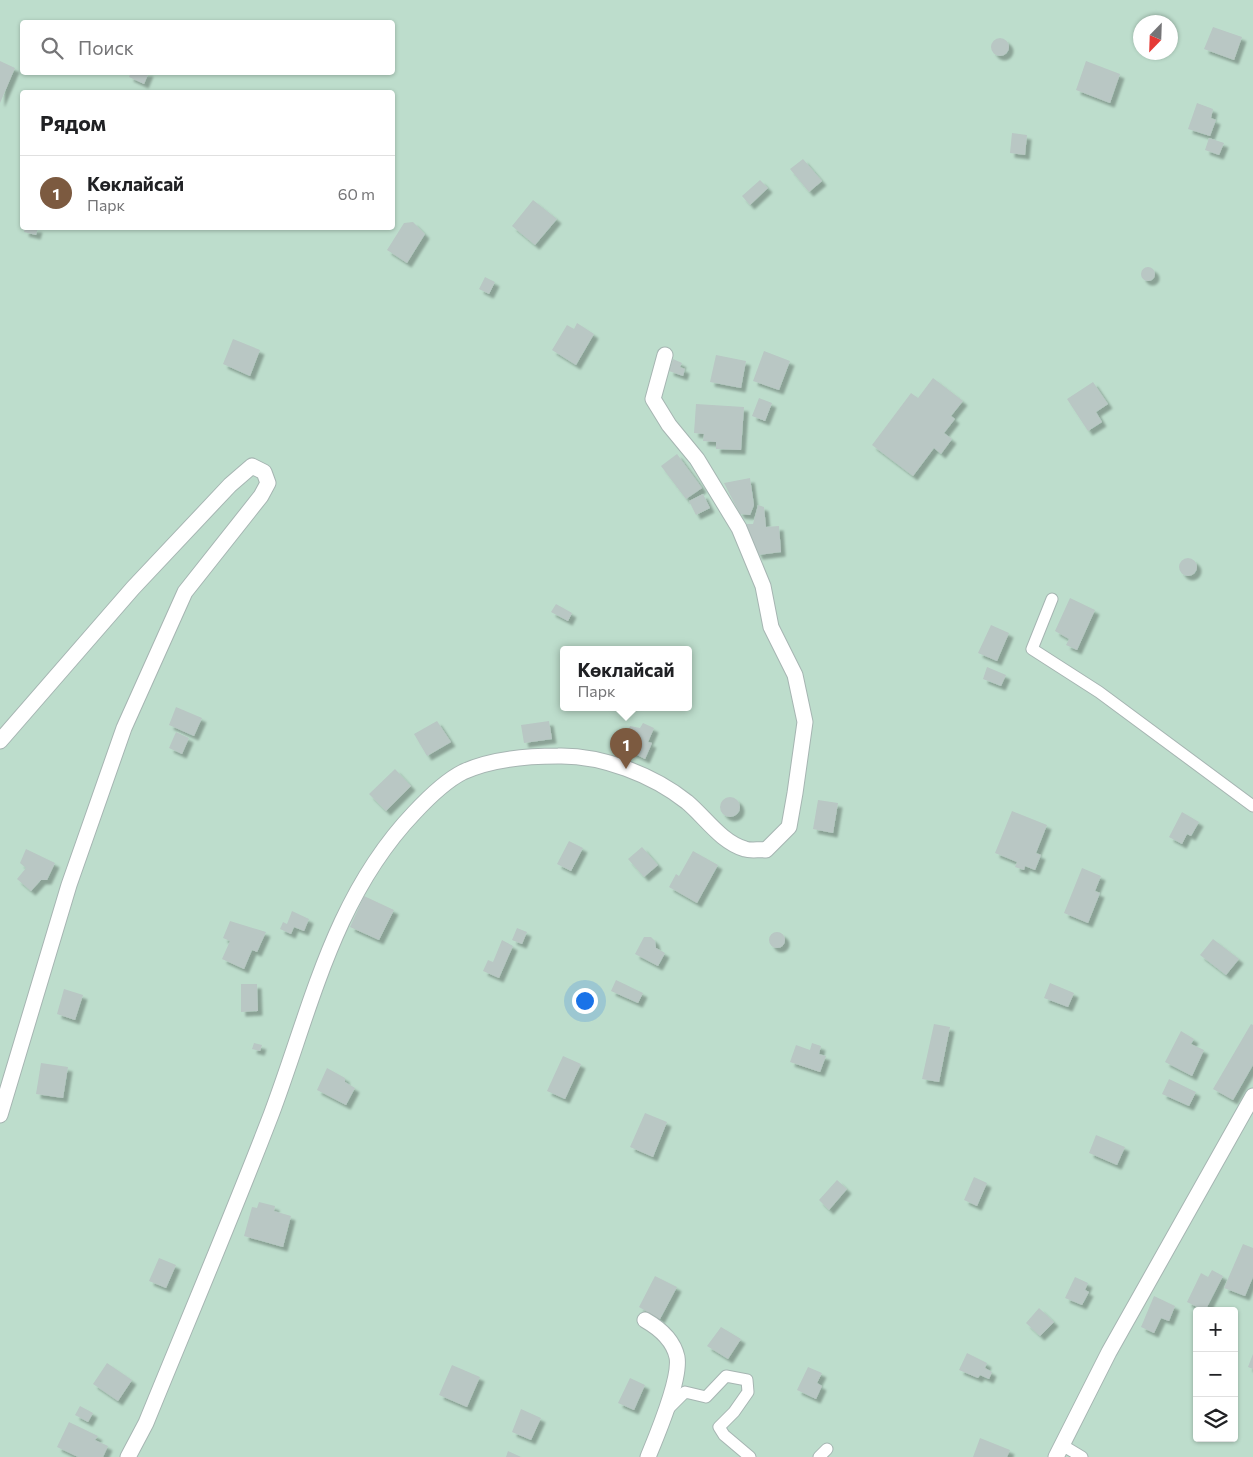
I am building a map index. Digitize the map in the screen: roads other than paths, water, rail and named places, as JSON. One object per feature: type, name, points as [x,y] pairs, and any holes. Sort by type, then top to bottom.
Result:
[{"type":"street","points":[[128,1457],[146,1423],[272,1114],[313,989],[341,922],[364,879],[393,835],[432,794],[463,772],[499,762],[561,756],[604,761],[647,778],[686,802],[720,834],[745,849],[766,850],[789,827],[805,722],[795,675],[771,627],[763,586],[739,528],[697,459],[669,425],[653,399],[665,355]]},
{"type":"street","points":[[0,741],[133,588],[230,485],[252,466],[264,472],[268,483],[261,496],[185,592],[124,728],[69,885],[0,1115]]},
{"type":"street","points":[[1059,1451],[1109,1352],[1253,1096]]},
{"type":"street","points":[[645,1320],[663,1330],[677,1357],[674,1380],[665,1412],[648,1457]]},
{"type":"lane","points":[[1052,600],[1032,648],[1099,692],[1253,806]]},
{"type":"lane","points":[[665,1412],[685,1392],[706,1397],[726,1376],[747,1380],[748,1392],[734,1412],[719,1427],[724,1435],[750,1457]]},
{"type":"lane","points":[[1059,1451],[1082,1457]]},
{"type":"place","name":"Көклайсай","points":[[626,769]]}]
